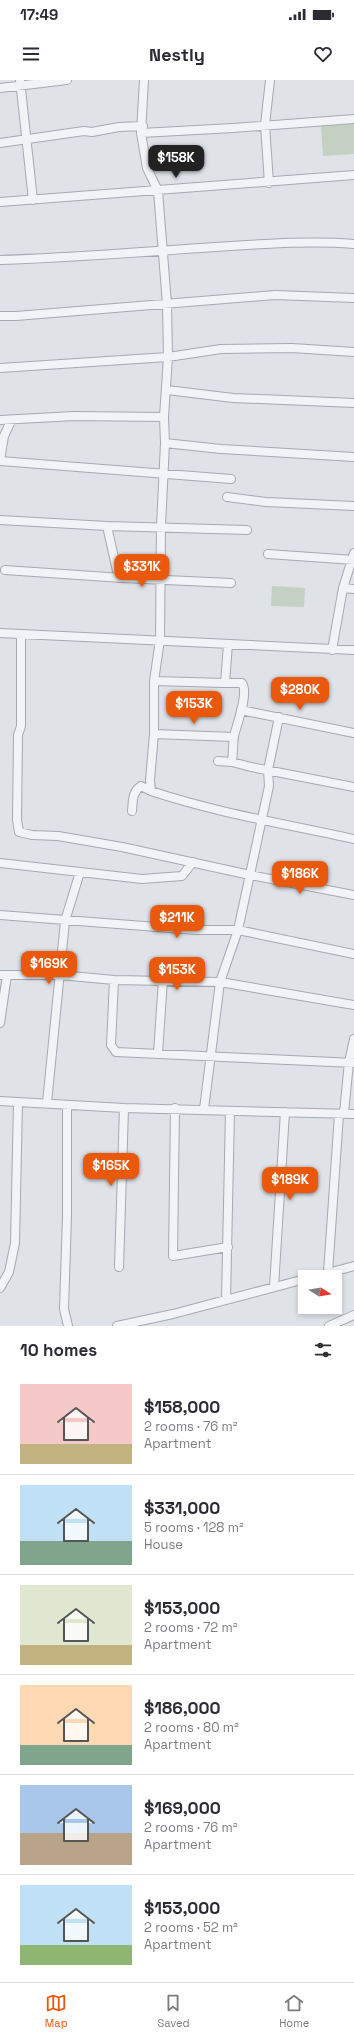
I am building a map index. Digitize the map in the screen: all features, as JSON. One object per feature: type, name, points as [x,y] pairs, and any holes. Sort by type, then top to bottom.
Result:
[{"type":"street","points":[[0,88],[20,82],[67,80]]},
{"type":"street","points":[[144,80],[142,129],[147,168],[158,191],[163,251],[168,358],[164,417],[165,443],[159,579],[160,640],[154,681],[154,734],[150,780],[151,791]]},
{"type":"street","points":[[269,183],[265,126],[270,80]]},
{"type":"street","points":[[20,82],[33,200]]},
{"type":"street","points":[[0,142],[26,140],[84,130],[92,132],[119,127],[142,129],[265,126],[354,119]]},
{"type":"street","points":[[0,202],[269,183],[354,175]]},
{"type":"street","points":[[0,260],[61,258],[287,243],[354,244]]},
{"type":"street","points":[[0,316],[166,304],[275,294],[354,298]]},
{"type":"street","points":[[0,368],[168,358],[221,349],[292,348],[354,352]]},
{"type":"street","points":[[167,390],[233,398],[354,403]]},
{"type":"street","points":[[0,420],[11,421],[74,416],[164,417]]},
{"type":"street","points":[[11,421],[2,436],[0,460],[163,475],[231,479]]},
{"type":"street","points":[[165,443],[220,449],[354,457]]},
{"type":"street","points":[[227,497],[266,502],[354,506]]},
{"type":"street","points":[[0,520],[107,526],[161,526],[247,530]]},
{"type":"street","points":[[107,526],[117,571],[122,578]]},
{"type":"street","points":[[268,554],[353,557],[343,588],[332,650]]},
{"type":"street","points":[[5,570],[231,584]]},
{"type":"street","points":[[343,588],[354,589]]},
{"type":"street","points":[[0,633],[354,650]]},
{"type":"street","points":[[21,634],[21,726],[18,735],[17,806],[19,832],[32,835],[58,836],[122,847],[250,875],[354,895]]},
{"type":"street","points":[[225,683],[228,644]]},
{"type":"street","points":[[154,681],[243,684],[241,710],[234,737],[232,762]]},
{"type":"street","points":[[241,710],[354,733]]},
{"type":"street","points":[[204,1109],[220,982],[238,930],[269,786],[268,770],[279,717]]},
{"type":"street","points":[[154,734],[234,737]]},
{"type":"street","points":[[218,761],[232,762],[354,787]]},
{"type":"street","points":[[132,811],[134,795],[137,789],[142,786],[151,791],[219,812],[261,818],[354,839]]},
{"type":"street","points":[[0,863],[142,879],[182,876],[194,862]]},
{"type":"street","points":[[47,1103],[65,921],[80,872]]},
{"type":"street","points":[[0,915],[196,930],[238,930],[354,954]]},
{"type":"street","points":[[0,1023],[3,975],[60,975],[114,980],[220,982],[354,1006]]},
{"type":"street","points":[[114,980],[111,1045],[116,1052],[352,1062]]},
{"type":"street","points":[[158,1054],[163,980]]},
{"type":"street","points":[[328,1270],[341,1114],[352,1062],[354,1039]]},
{"type":"street","points":[[0,1101],[124,1108],[175,1108],[354,1114]]},
{"type":"street","points":[[0,1288],[10,1272],[15,1244],[18,1102]]},
{"type":"street","points":[[67,1105],[68,1216],[64,1309],[68,1326]]},
{"type":"street","points":[[119,1267],[124,1108]]},
{"type":"street","points":[[175,1108],[173,1256],[228,1247]]},
{"type":"street","points":[[226,1300],[230,1111]]},
{"type":"street","points":[[274,1287],[285,1112]]},
{"type":"street","points":[[339,1270],[354,1266]]},
{"type":"street","points":[[117,1326],[298,1281]]},
{"type":"street","points":[[329,1326],[354,1315]]},
{"type":"green space","points":[[354,122],[354,154],[323,156],[321,125]]},
{"type":"green space","points":[[272,586],[305,588],[304,607],[271,606]]}]
